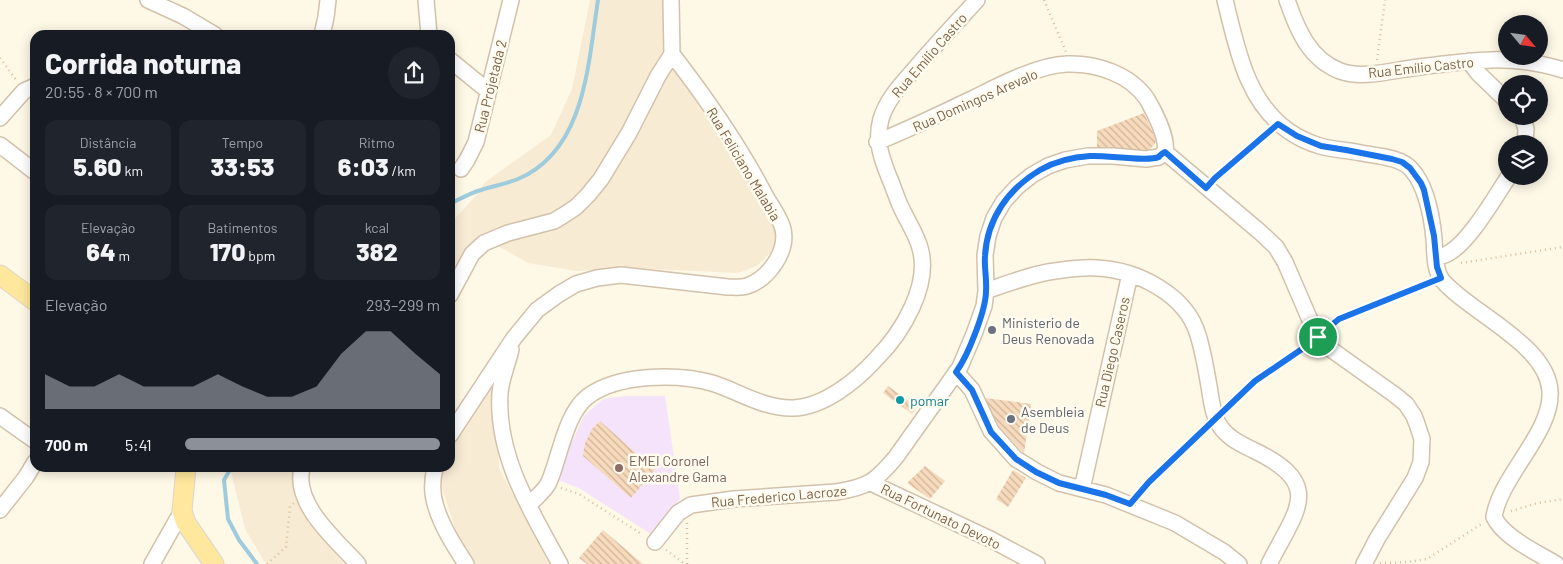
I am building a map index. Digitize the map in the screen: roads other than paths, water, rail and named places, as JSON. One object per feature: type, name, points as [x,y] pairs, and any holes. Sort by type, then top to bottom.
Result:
[{"type":"main road","points":[[0,275],[30,297]]},
{"type":"main road","points":[[186,472],[182,511],[186,522],[214,564]]},
{"type":"street","points":[[148,0],[183,16],[207,30]]},
{"type":"street","points":[[323,30],[328,0]]},
{"type":"street","points":[[426,0],[429,30]]},
{"type":"street","name":"Rua Projetada 2","points":[[461,169],[468,160],[482,122],[511,0]]},
{"type":"street","points":[[455,286],[472,254],[484,243],[500,236],[554,221],[576,207],[601,179],[672,54],[671,0]]},
{"type":"street","name":"Rua Emílio Castro","points":[[878,142],[881,119],[891,97],[939,40],[978,0]]},
{"type":"street","points":[[1225,0],[1238,51],[1252,89],[1262,105],[1278,124],[1297,136],[1321,146],[1392,159],[1402,162],[1410,168],[1424,190],[1434,236],[1438,267],[1474,309],[1514,337],[1541,366],[1546,375],[1550,390],[1549,403],[1544,420],[1500,498],[1494,517],[1500,527],[1511,536],[1556,564]]},
{"type":"street","name":"Rua Emílio Castro","points":[[1287,0],[1297,28],[1319,59],[1340,70],[1354,74],[1495,59],[1544,64],[1563,70]]},
{"type":"street","name":"Rua Feliciano Malabia","points":[[455,427],[514,338],[537,310],[576,284],[597,278],[620,275],[728,287],[745,287],[759,281],[778,259],[783,230],[778,217],[758,181],[720,122],[672,54]]},
{"type":"street","points":[[1469,62],[1498,92]]},
{"type":"street","points":[[455,64],[488,91]]},
{"type":"street","name":"Rua Domingos Arevalo","points":[[878,142],[908,130],[1003,84],[1044,69],[1066,64],[1090,66],[1112,72],[1136,86],[1150,105],[1165,142],[1165,152]]},
{"type":"street","points":[[0,118],[30,88]]},
{"type":"street","points":[[529,505],[548,484],[570,422],[585,399],[597,390],[634,380],[662,377],[690,378],[712,383],[775,406],[798,408],[816,403],[837,392],[876,359],[894,338],[907,316],[919,289],[922,274],[920,248],[882,160],[878,142]]},
{"type":"street","points":[[0,145],[30,168]]},
{"type":"street","points":[[1165,152],[1276,247],[1285,262],[1322,343],[1406,404],[1414,416],[1422,439],[1421,462],[1415,478],[1377,539],[1364,564]]},
{"type":"street","name":"Rua Frederico Lacroze","points":[[655,542],[678,513],[687,506],[734,499],[836,492],[871,483],[896,457],[956,372],[974,334],[984,306],[986,291],[985,255],[988,236],[994,218],[1004,201],[1032,175],[1048,166],[1065,160],[1088,156],[1159,157],[1165,152]]},
{"type":"street","points":[[1438,267],[1447,255],[1465,240],[1503,185]]},
{"type":"street","points":[[986,291],[1054,271],[1098,268],[1130,274],[1160,287],[1183,306],[1198,333],[1204,355],[1215,418],[1222,429],[1231,438],[1269,458],[1292,475],[1297,483],[1299,502],[1296,514],[1269,564]]},
{"type":"street","name":"Rua Diego Caseros","points":[[1082,489],[1130,274]]},
{"type":"street","points":[[514,338],[500,391],[501,430],[514,474],[560,564]]},
{"type":"street","points":[[956,372],[972,390],[991,432],[1016,459],[1036,472],[1059,483],[1106,495],[1175,523],[1217,548],[1239,564]]},
{"type":"street","points":[[0,416],[30,438]]},
{"type":"street","points":[[0,510],[30,470]]},
{"type":"street","points":[[302,472],[300,484],[314,515],[358,564]]},
{"type":"street","points":[[434,472],[436,507],[466,564]]},
{"type":"street","name":"Rua Fortunato Devoto","points":[[871,483],[990,539],[1037,564]]},
{"type":"street","points":[[152,564],[182,511]]},
{"type":"waterway","points":[[455,201],[477,191],[518,179],[541,166],[558,148],[571,126],[580,102],[591,50],[598,0]]},
{"type":"waterway","points":[[229,472],[224,480],[228,519],[239,540],[257,564]]},
{"type":"place","name":"Ministerio de Deus Renovada","points":[[992,330]]},
{"type":"place","name":"pomar","points":[[900,400]]},
{"type":"place","name":"Asembleia de Deus","points":[[1011,419]]},
{"type":"place","name":"EMEI Coronel Alexandre Gama","points":[[619,468]]}]
